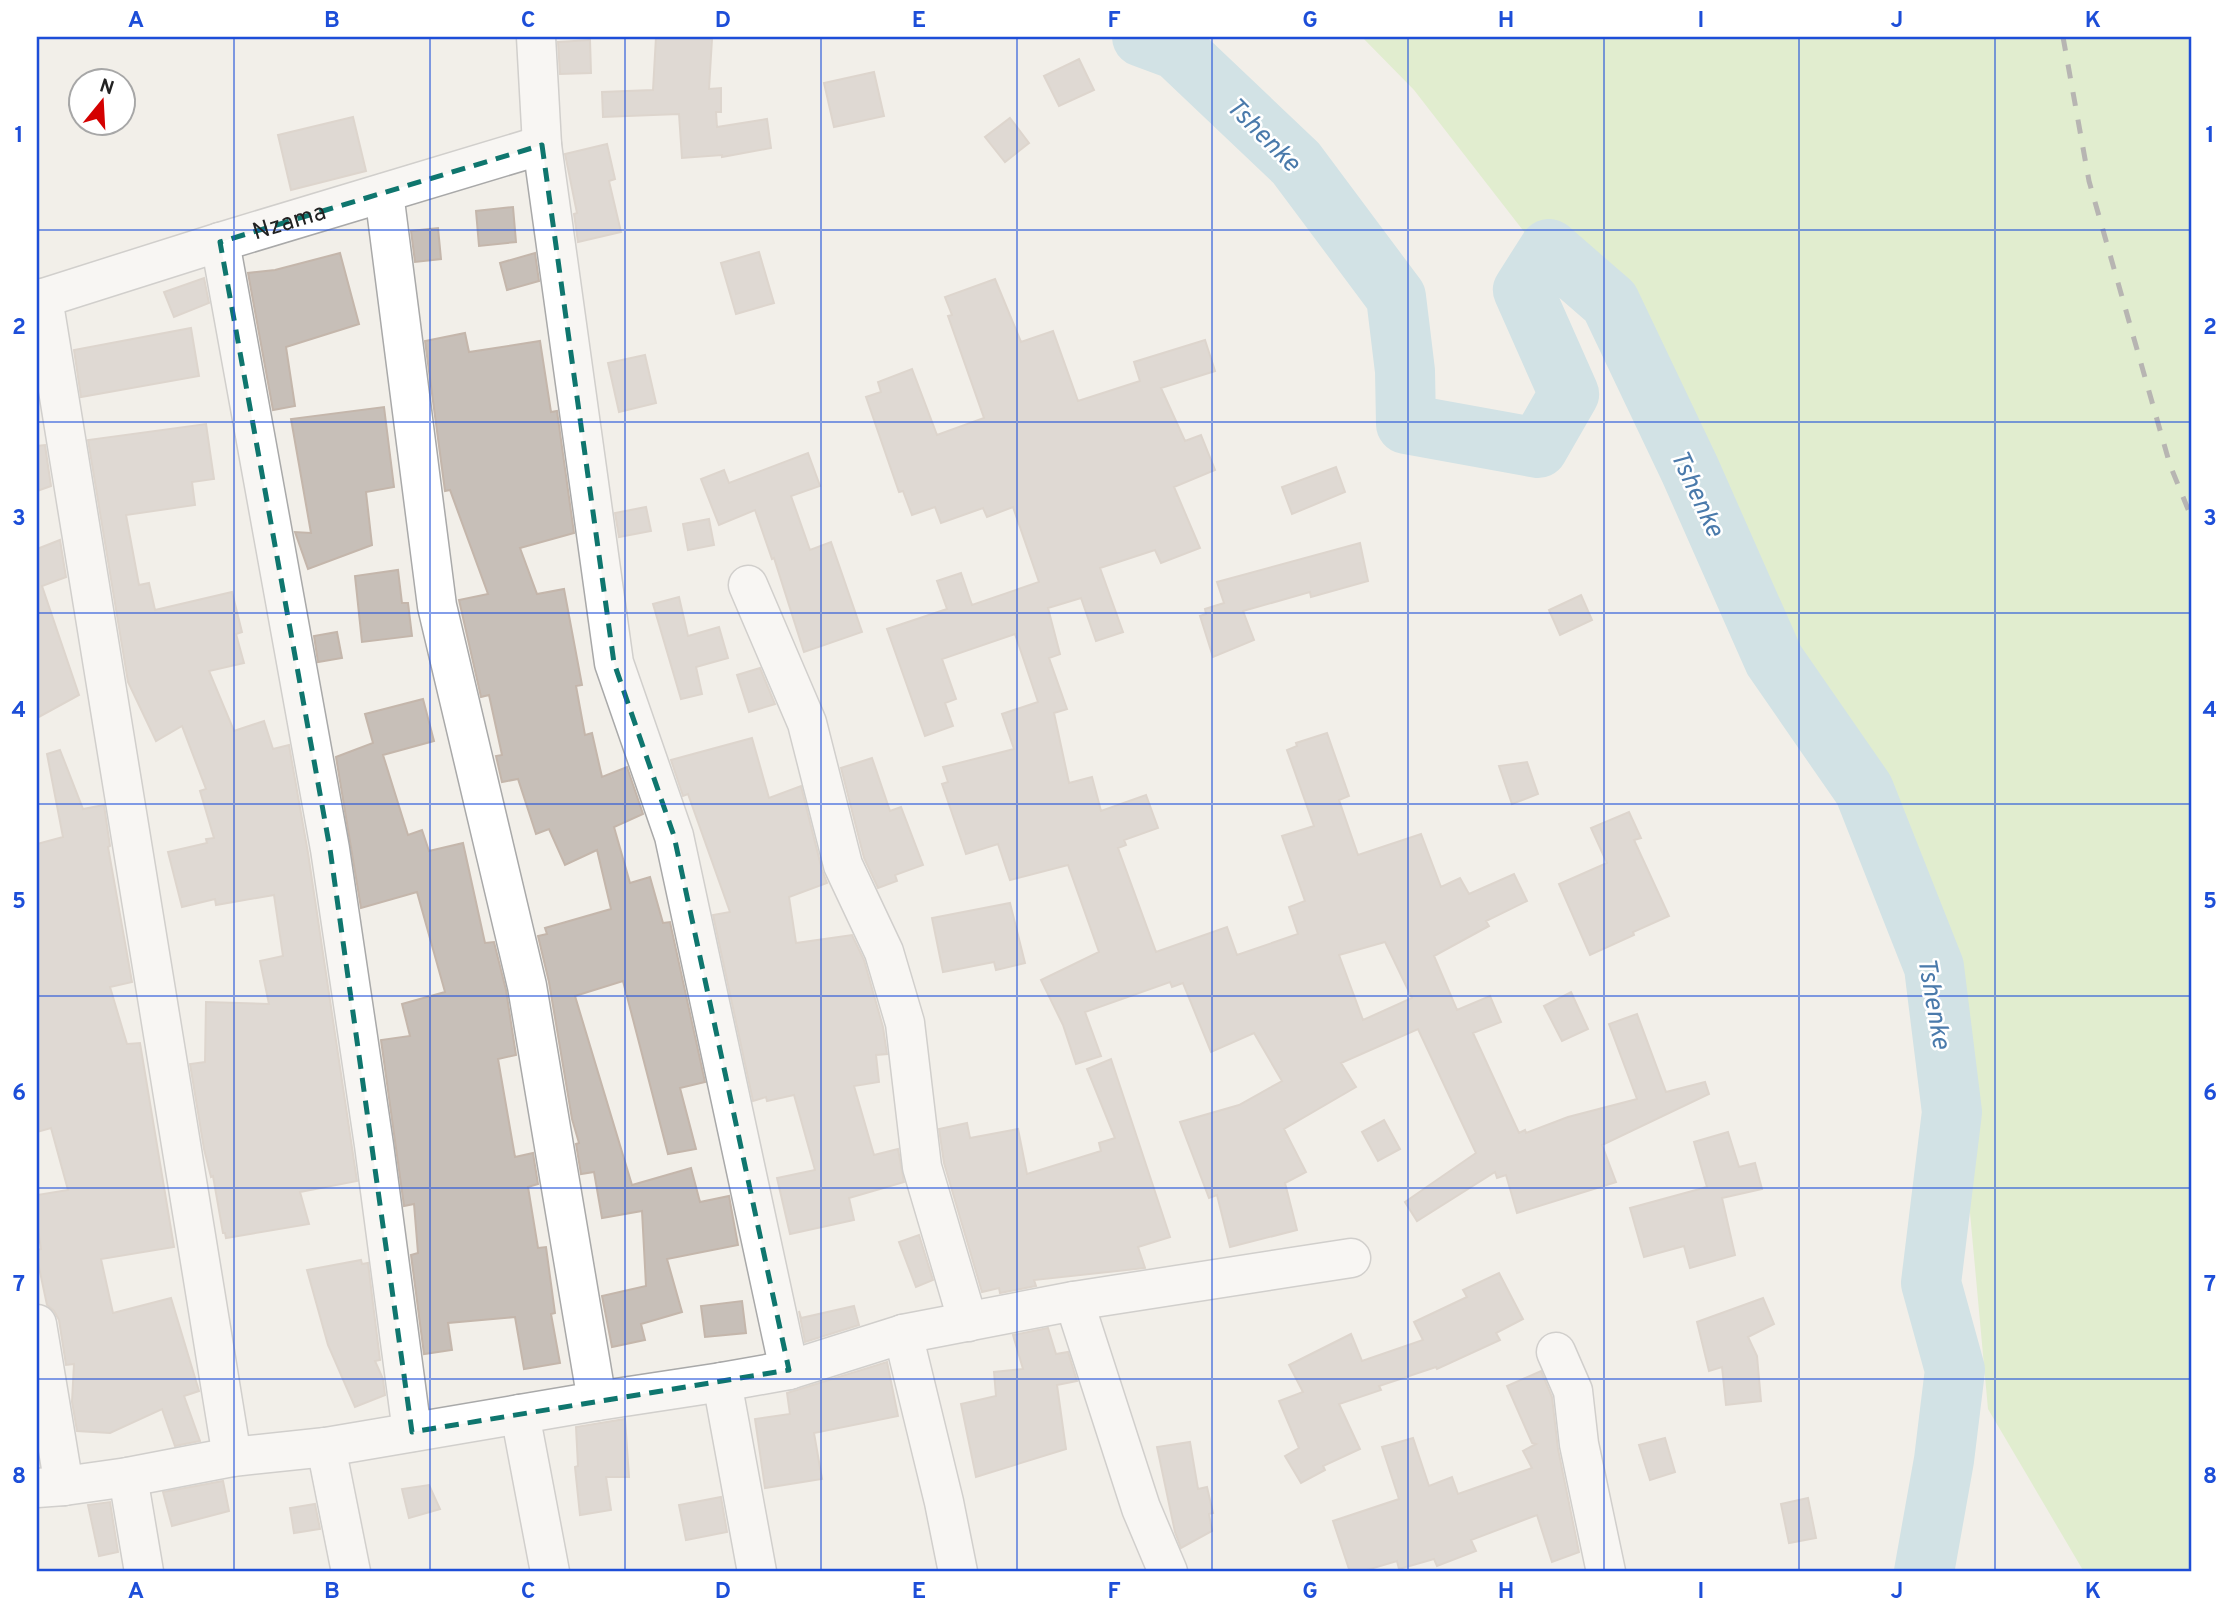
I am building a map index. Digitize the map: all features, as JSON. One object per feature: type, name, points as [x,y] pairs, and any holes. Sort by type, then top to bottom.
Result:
[{"type":"street","points":[[536,37],[542,145],[614,663],[674,836],[789,1370]]},
{"type":"street","name":"Nzama","points":[[40,299],[542,145]]},
{"type":"street","points":[[383,193],[437,606],[527,986],[597,1401]]},
{"type":"street","points":[[220,242],[330,849],[374,1145],[412,1432]]},
{"type":"street","points":[[40,299],[232,1457]]},
{"type":"street","points":[[748,585],[807,723],[843,865],[884,952],[905,1023],[922,1167],[968,1322]]},
{"type":"street","points":[[37,1324],[50,1487],[128,1477],[232,1457],[326,1447],[722,1382],[789,1370],[903,1334],[1074,1301],[1351,1258]]},
{"type":"street","points":[[1074,1301],[1141,1508],[1168,1572]]},
{"type":"street","points":[[903,1334],[944,1502],[958,1572]]},
{"type":"street","points":[[1556,1352],[1573,1391],[1579,1444],[1606,1572]]},
{"type":"street","points":[[722,1382],[757,1572]]},
{"type":"street","points":[[520,1414],[550,1572]]},
{"type":"street","points":[[326,1447],[351,1572]]},
{"type":"street","points":[[128,1477],[144,1572]]},
{"type":"highlighted area","points":[[542,145],[614,663],[674,836],[789,1370],[412,1432],[330,849],[220,242]]},
{"type":"green space","points":[[1362,37],[2192,37],[2192,1572],[2084,1572],[1988,1409],[1960,1104],[1748,575],[1563,282],[1414,90]]},
{"type":"building","points":[[656,37],[712,39],[709,89],[721,88],[721,112],[716,112],[717,127],[767,119],[771,148],[722,157],[682,158],[679,114],[603,117],[602,92],[653,90]]},
{"type":"building","points":[[590,40],[591,73],[560,74],[558,42]]},
{"type":"building","points":[[1079,59],[1094,90],[1059,106],[1044,76]]},
{"type":"building","points":[[874,72],[884,116],[834,127],[824,83]]},
{"type":"building","points":[[353,117],[366,171],[291,190],[278,135]]},
{"type":"building","points":[[1010,118],[1029,143],[1005,162],[985,137]]},
{"type":"building","points":[[607,144],[615,179],[609,181],[621,232],[578,242],[574,214],[577,213],[565,154]]},
{"type":"building","points":[[513,207],[516,242],[479,246],[476,211]]},
{"type":"building","points":[[438,228],[441,259],[415,262],[411,231]]},
{"type":"building","points":[[759,252],[774,303],[736,314],[721,263]]},
{"type":"building","points":[[340,253],[359,324],[286,347],[295,406],[273,410],[248,273],[275,270]]},
{"type":"building","points":[[535,253],[539,281],[507,290],[500,263]]},
{"type":"building","points":[[204,278],[209,303],[174,317],[164,292]]},
{"type":"building","points":[[995,279],[1021,342],[1053,331],[1078,401],[1140,381],[1134,362],[1205,340],[1215,371],[1161,388],[1185,441],[1201,435],[1215,470],[1174,487],[1200,548],[1161,563],[1155,550],[1100,568],[1123,632],[1096,641],[1081,598],[1048,608],[1060,654],[1049,658],[1067,709],[1054,713],[1069,783],[1092,777],[1101,811],[1146,795],[1158,828],[1124,840],[1126,845],[1118,848],[1156,952],[1227,927],[1237,955],[1298,934],[1289,907],[1305,901],[1282,836],[1314,826],[1287,750],[1297,746],[1296,743],[1327,733],[1349,796],[1339,800],[1358,855],[1421,834],[1441,887],[1460,878],[1469,894],[1514,874],[1527,901],[1486,921],[1489,926],[1434,956],[1457,1010],[1490,996],[1501,1022],[1473,1033],[1519,1133],[1637,1099],[1609,1024],[1637,1014],[1666,1092],[1705,1082],[1709,1094],[1602,1145],[1616,1182],[1517,1213],[1506,1175],[1497,1178],[1495,1172],[1417,1221],[1405,1202],[1476,1153],[1418,1029],[1341,1063],[1356,1087],[1284,1129],[1306,1172],[1285,1183],[1297,1230],[1230,1247],[1217,1195],[1209,1198],[1180,1122],[1239,1105],[1282,1081],[1254,1033],[1211,1052],[1183,983],[1172,987],[1170,982],[1085,1012],[1101,1056],[1076,1064],[1063,1025],[1041,980],[1099,952],[1068,865],[1010,880],[998,844],[966,854],[942,784],[948,782],[943,767],[1014,749],[1002,714],[1038,702],[1015,634],[942,659],[956,699],[945,703],[953,726],[925,736],[887,629],[947,609],[937,581],[961,573],[972,605],[1039,582],[1013,507],[987,517],[983,508],[941,523],[935,507],[912,515],[903,491],[899,492],[866,397],[881,392],[878,382],[912,369],[937,435],[984,418],[948,316],[952,315],[945,297]],"holes":[[[1385,942],[1412,998],[1363,1020],[1339,955]]]},
{"type":"building","points":[[191,328],[199,376],[81,397],[74,350]]},
{"type":"building","points":[[465,333],[469,352],[540,341],[551,412],[557,411],[574,533],[520,548],[537,594],[564,589],[582,685],[576,686],[585,735],[592,733],[602,777],[627,767],[643,814],[614,827],[630,883],[650,877],[663,923],[670,922],[705,1082],[680,1088],[696,1149],[668,1154],[623,981],[575,996],[632,1185],[691,1168],[700,1202],[729,1196],[738,1245],[667,1259],[682,1312],[641,1324],[645,1340],[612,1347],[602,1296],[646,1286],[642,1211],[602,1218],[594,1172],[581,1174],[576,1144],[579,1143],[572,1119],[549,982],[538,936],[547,934],[545,928],[611,909],[597,850],[565,865],[549,829],[536,834],[518,779],[502,782],[496,756],[502,755],[489,695],[481,697],[459,600],[488,594],[450,490],[445,491],[425,341]]},
{"type":"building","points":[[645,355],[656,403],[619,412],[608,363]]},
{"type":"building","points":[[384,407],[394,487],[366,492],[372,545],[308,569],[295,532],[311,533],[291,419]]},
{"type":"building","points":[[206,424],[214,479],[192,482],[195,505],[126,515],[139,585],[149,583],[155,610],[232,592],[242,632],[236,634],[244,663],[209,671],[234,731],[264,721],[273,749],[289,745],[308,853],[357,1181],[300,1192],[309,1224],[226,1238],[213,1176],[211,1177],[204,1149],[190,1064],[205,1062],[206,1002],[269,1004],[260,961],[283,956],[274,895],[216,905],[215,899],[182,907],[168,852],[207,843],[206,839],[214,838],[200,791],[206,789],[182,726],[156,741],[128,682],[88,440]]},
{"type":"building","points":[[45,445],[51,486],[37,491],[37,446]]},
{"type":"building","points":[[808,453],[820,486],[791,496],[810,550],[831,542],[862,632],[804,652],[774,558],[772,559],[755,510],[719,525],[701,479],[724,470],[729,483]]},
{"type":"building","points":[[1336,467],[1345,492],[1292,514],[1282,487]]},
{"type":"building","points":[[646,507],[651,531],[619,537],[615,513]]},
{"type":"building","points":[[709,519],[714,545],[688,550],[683,524]]},
{"type":"building","points":[[60,540],[66,577],[42,586],[79,695],[37,718],[37,549]]},
{"type":"building","points":[[1360,543],[1368,581],[1311,597],[1310,592],[1243,611],[1254,640],[1213,657],[1200,616],[1206,614],[1205,609],[1224,603],[1217,582]]},
{"type":"building","points":[[398,570],[402,603],[408,603],[412,636],[362,642],[355,576]]},
{"type":"building","points":[[1581,595],[1592,620],[1560,635],[1549,610]]},
{"type":"building","points":[[679,597],[688,636],[719,627],[728,658],[696,667],[702,694],[681,699],[653,604]]},
{"type":"building","points":[[337,632],[342,658],[318,662],[314,636]]},
{"type":"building","points":[[760,668],[775,704],[749,712],[737,675]]},
{"type":"building","points":[[423,699],[434,741],[383,755],[408,835],[422,830],[429,851],[463,843],[485,943],[494,942],[506,990],[516,1055],[498,1059],[515,1157],[533,1153],[538,1184],[528,1187],[538,1248],[546,1247],[555,1313],[551,1314],[560,1363],[524,1369],[515,1317],[448,1323],[452,1350],[424,1354],[411,1255],[418,1253],[414,1204],[404,1206],[381,1040],[410,1036],[402,1004],[445,992],[417,892],[361,908],[336,757],[373,743],[365,714]]},
{"type":"building","points":[[752,738],[769,798],[801,786],[827,883],[789,897],[796,943],[852,935],[864,960],[883,1027],[887,1054],[876,1055],[879,1082],[854,1086],[874,1155],[898,1149],[904,1182],[849,1198],[854,1220],[790,1234],[777,1178],[815,1170],[794,1095],[753,1101],[713,915],[730,912],[688,794],[683,796],[671,760]]},
{"type":"building","points":[[60,750],[83,809],[104,805],[108,847],[132,982],[110,987],[127,1044],[140,1043],[174,1247],[101,1259],[113,1313],[171,1298],[199,1391],[184,1396],[200,1441],[175,1446],[162,1409],[110,1433],[77,1431],[72,1402],[74,1364],[66,1365],[59,1320],[47,1305],[37,1258],[37,1250],[41,1249],[37,1195],[68,1190],[51,1128],[37,1132],[37,844],[63,837],[47,754]]},
{"type":"building","points":[[872,758],[890,811],[901,807],[923,865],[895,875],[897,881],[878,888],[864,858],[841,768]]},
{"type":"building","points":[[1527,762],[1538,794],[1512,804],[1499,766]]},
{"type":"building","points":[[1629,812],[1641,838],[1634,840],[1669,916],[1590,955],[1559,884],[1607,863],[1591,828]]},
{"type":"building","points":[[1010,903],[1025,963],[996,970],[994,962],[943,972],[932,918]]},
{"type":"building","points":[[1571,992],[1588,1029],[1562,1041],[1544,1006]]},
{"type":"building","points":[[1111,1059],[1170,1237],[1138,1247],[1145,1268],[1034,1280],[1036,1286],[1000,1293],[999,1288],[982,1292],[944,1163],[939,1129],[967,1123],[970,1138],[1018,1129],[1027,1174],[1101,1151],[1099,1143],[1115,1138],[1087,1069]]},
{"type":"building","points":[[1384,1120],[1400,1149],[1378,1161],[1362,1132]]},
{"type":"building","points":[[1728,1132],[1739,1167],[1755,1163],[1762,1189],[1722,1198],[1735,1255],[1690,1268],[1684,1246],[1644,1257],[1630,1208],[1707,1187],[1694,1142]]},
{"type":"building","points":[[919,1235],[933,1280],[916,1287],[899,1242]]},
{"type":"building","points":[[361,1260],[362,1264],[368,1263],[380,1360],[375,1361],[383,1379],[385,1395],[355,1407],[328,1345],[307,1270]]},
{"type":"building","points":[[1499,1273],[1523,1319],[1496,1333],[1500,1340],[1437,1369],[1436,1367],[1379,1386],[1381,1390],[1339,1404],[1360,1449],[1323,1466],[1325,1470],[1301,1483],[1285,1456],[1299,1448],[1279,1401],[1303,1392],[1289,1365],[1351,1334],[1362,1361],[1423,1340],[1414,1322],[1467,1297],[1463,1290]]},
{"type":"building","points":[[1763,1298],[1774,1324],[1748,1337],[1757,1356],[1761,1401],[1726,1405],[1722,1367],[1709,1371],[1697,1322]]},
{"type":"building","points":[[742,1301],[746,1333],[705,1337],[701,1306]]},
{"type":"building","points":[[854,1306],[859,1325],[805,1342],[799,1311],[801,1318]]},
{"type":"building","points":[[1048,1328],[1056,1354],[1068,1352],[1077,1381],[1057,1385],[1066,1449],[976,1477],[961,1404],[996,1396],[994,1372],[1023,1369],[1013,1335]]},
{"type":"building","points":[[887,1362],[898,1416],[814,1433],[822,1479],[765,1488],[755,1419],[790,1414],[787,1393]]},
{"type":"building","points":[[1541,1371],[1552,1397],[1558,1449],[1579,1552],[1552,1562],[1537,1515],[1471,1540],[1476,1551],[1437,1566],[1434,1559],[1399,1569],[1397,1561],[1360,1572],[1350,1572],[1333,1521],[1399,1499],[1382,1447],[1413,1438],[1429,1486],[1452,1477],[1458,1494],[1532,1468],[1523,1451],[1536,1444],[1532,1443],[1507,1386]]},
{"type":"building","points":[[625,1419],[629,1477],[606,1477],[611,1510],[580,1515],[575,1467],[578,1466],[576,1427]]},
{"type":"building","points":[[1665,1438],[1675,1472],[1650,1480],[1639,1445]]},
{"type":"building","points":[[1190,1442],[1198,1489],[1207,1487],[1213,1513],[1209,1514],[1212,1531],[1181,1548],[1175,1532],[1157,1447]]},
{"type":"building","points":[[223,1481],[229,1511],[172,1526],[163,1492]]},
{"type":"building","points":[[429,1485],[440,1509],[409,1518],[402,1489]]},
{"type":"building","points":[[721,1497],[727,1532],[686,1540],[679,1505]]},
{"type":"building","points":[[1808,1498],[1816,1538],[1789,1543],[1781,1504]]},
{"type":"building","points":[[110,1502],[118,1552],[99,1556],[88,1505]]},
{"type":"building","points":[[315,1504],[320,1529],[294,1533],[290,1508]]},
{"type":"waterway","name":"Tshenke","points":[[1142,37],[1177,50],[1296,163],[1396,297],[1405,371],[1406,424],[1538,448],[1569,394],[1523,290],[1549,249],[1610,302],[1690,470],[1774,660],[1864,790],[1934,967],[1952,1112],[1931,1283],[1955,1370],[1944,1460],[1924,1572]]},
{"type":"railway","points":[[2063,37],[2089,181],[2170,465],[2192,519]]}]
